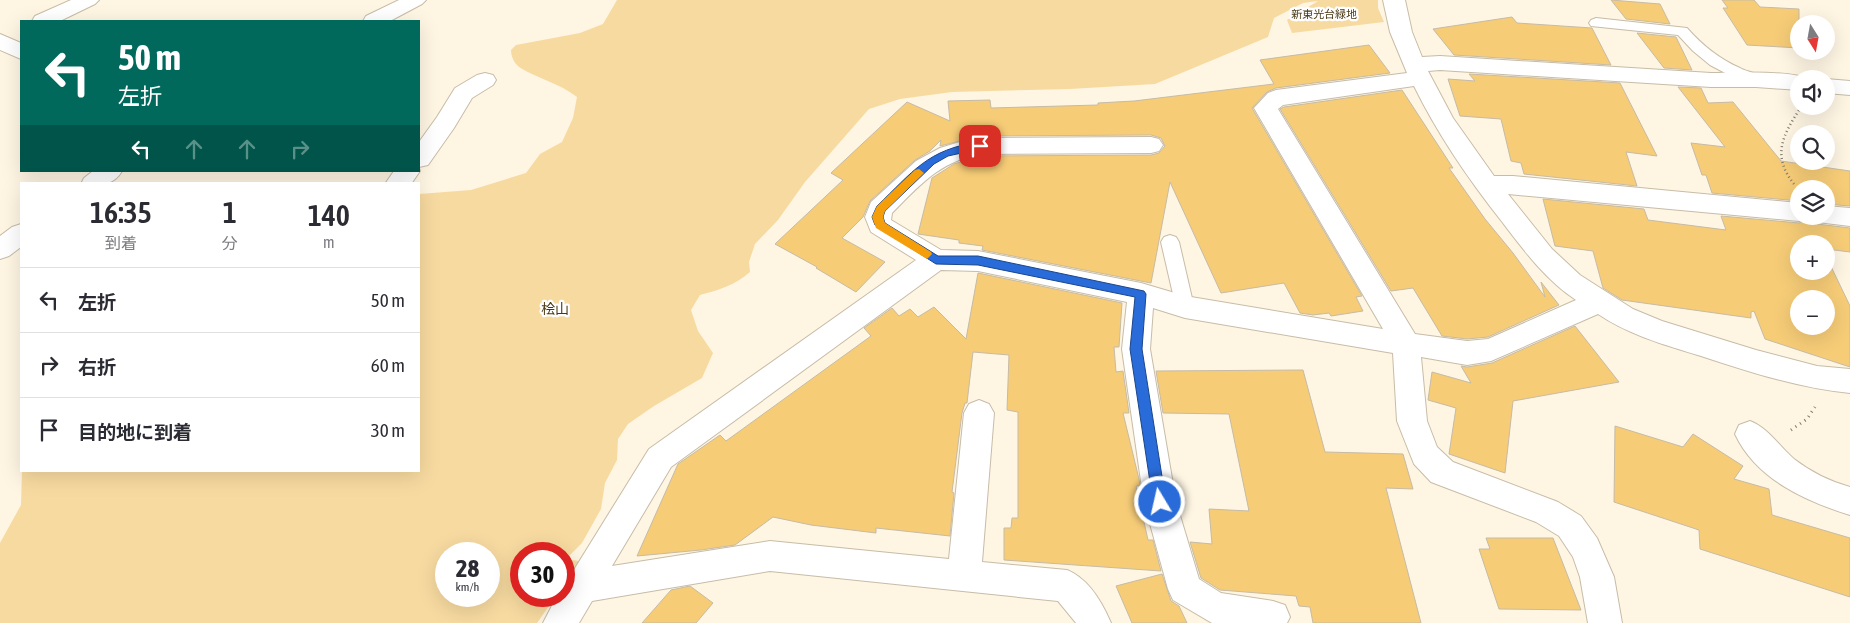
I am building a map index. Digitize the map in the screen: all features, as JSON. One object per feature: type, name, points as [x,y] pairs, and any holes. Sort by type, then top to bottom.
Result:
[{"type":"street","points":[[45,20],[88,0]]},
{"type":"street","points":[[376,20],[415,0]]},
{"type":"street","points":[[1394,0],[1401,32],[1418,72],[1443,121],[1487,186],[1543,256],[1570,282],[1623,317],[1701,345],[1817,378],[1850,381]]},
{"type":"street","points":[[1,41],[20,32]]},
{"type":"street","points":[[1,41],[20,51]]},
{"type":"street","points":[[1604,623],[1597,577],[1586,548],[1570,526],[1547,512],[1442,472],[1425,455],[1412,421],[1406,343],[1266,108],[1276,98],[1418,72],[1440,63],[1711,80],[1790,82]]},
{"type":"street","points":[[420,158],[446,122],[463,92],[485,80]]},
{"type":"street","points":[[1835,87],[1850,88]]},
{"type":"street","points":[[1151,145],[980,146],[962,148],[931,161],[880,209],[878,217],[880,225],[936,260],[978,260],[1140,294],[1185,307],[1466,353],[1490,350],[1598,302]]},
{"type":"street","points":[[96,182],[109,172]]},
{"type":"street","points":[[399,182],[407,172]]},
{"type":"street","points":[[1487,186],[1522,186],[1790,201]]},
{"type":"street","points":[[1835,216],[1850,217]]},
{"type":"street","points":[[0,249],[20,235]]},
{"type":"street","points":[[560,623],[660,458],[936,260]]},
{"type":"street","points":[[1140,294],[1137,359],[1160,502],[1184,589],[1215,608],[1273,617]]},
{"type":"street","points":[[964,576],[979,413]]},
{"type":"street","points":[[1750,434],[1774,462],[1791,476],[1829,495],[1850,501]]},
{"type":"street","points":[[583,587],[770,556],[1067,586],[1090,614],[1094,623]]},
{"type":"lane","points":[[1596,23],[1682,31],[1712,60],[1738,74],[1756,80]]},
{"type":"lane","points":[[1170,242],[1185,307]]},
{"type":"path","points":[[1791,180],[1782,167],[1781,147],[1789,125],[1796,115]]},
{"type":"green space","name":"桧山","points":[[617,0],[1378,0],[1378,8],[1384,22],[1292,33],[1287,20],[1318,1],[1303,3],[1274,18],[1268,37],[1155,84],[1070,89],[952,92],[900,99],[869,109],[805,182],[778,220],[755,244],[749,262],[750,272],[726,286],[700,295],[691,310],[698,331],[713,353],[702,378],[654,406],[628,424],[618,439],[617,460],[605,483],[601,509],[582,543],[575,550],[575,542],[510,542],[510,607],[548,607],[537,623],[0,623],[0,543],[21,505],[22,472],[420,472],[420,194],[471,190],[526,173],[540,154],[562,142],[573,118],[577,97],[563,88],[519,67],[513,59],[511,50],[516,45],[580,33],[603,24]]},
{"type":"building","points":[[1611,0],[1660,4],[1670,24],[1626,19]]},
{"type":"building","points":[[1722,0],[1754,0],[1760,7],[1799,9],[1799,15],[1790,15],[1790,47],[1747,45],[1723,8],[1728,8]]},
{"type":"building","points":[[1512,17],[1517,23],[1592,28],[1611,65],[1454,55],[1433,29]]},
{"type":"building","points":[[1637,33],[1676,37],[1692,70],[1664,68]]},
{"type":"building","points":[[1369,45],[1390,73],[1276,88],[1267,92],[1252,108],[1362,296],[1356,297],[1363,311],[1331,316],[1329,313],[1313,315],[1300,313],[1284,283],[1221,293],[1170,182],[1151,283],[982,250],[983,246],[959,243],[959,240],[918,234],[932,178],[954,164],[980,156],[1151,155],[1159,153],[1165,146],[1161,138],[1151,135],[980,136],[940,146],[941,140],[930,151],[915,160],[870,201],[863,217],[842,238],[885,262],[856,292],[817,267],[775,244],[843,180],[831,173],[907,102],[950,121],[948,101],[990,100],[991,108],[1098,105],[1098,103],[1134,101],[1274,84],[1260,60]]},
{"type":"building","points":[[1469,74],[1620,83],[1657,156],[1626,152],[1637,186],[1524,174],[1521,163],[1511,161],[1501,119],[1460,116],[1448,79],[1475,81]]},
{"type":"building","points":[[1678,87],[1701,88],[1708,103],[1733,102],[1781,161],[1790,162],[1790,170],[1835,169],[1850,171],[1850,206],[1835,205],[1835,180],[1790,180],[1790,200],[1712,193],[1706,175],[1702,175],[1691,143],[1725,147]]},
{"type":"building","points":[[1402,90],[1453,168],[1449,168],[1485,219],[1545,297],[1541,282],[1559,305],[1488,337],[1467,339],[1442,336],[1413,288],[1391,291],[1280,109]]},
{"type":"building","points":[[1543,199],[1644,209],[1648,220],[1726,230],[1721,216],[1790,222],[1790,225],[1825,225],[1850,228],[1850,252],[1835,250],[1835,235],[1790,235],[1790,280],[1835,280],[1835,275],[1850,306],[1850,367],[1765,339],[1754,311],[1751,312],[1751,318],[1622,300],[1603,288],[1593,251],[1555,246]]},
{"type":"building","points":[[978,273],[1122,303],[1119,347],[1114,347],[1116,372],[1123,371],[1129,413],[1123,413],[1139,479],[1140,486],[1136,486],[1148,540],[1153,540],[1161,571],[1004,560],[1004,528],[1011,528],[1012,518],[1018,518],[1018,412],[1007,410],[1009,355],[973,352],[967,403],[965,403],[962,413],[952,492],[954,493],[950,536],[876,528],[876,533],[811,525],[773,517],[735,545],[637,556],[678,464],[720,435],[726,441],[871,336],[864,328],[892,308],[899,316],[910,309],[918,317],[934,307],[966,339]]},
{"type":"building","points":[[1575,326],[1619,382],[1513,401],[1505,473],[1449,454],[1456,408],[1428,400],[1432,372],[1471,383],[1461,366],[1467,367],[1492,363]]},
{"type":"building","points":[[1303,370],[1325,452],[1403,454],[1413,489],[1386,488],[1421,623],[1313,623],[1310,607],[1299,606],[1296,596],[1220,590],[1201,578],[1190,542],[1212,544],[1209,509],[1249,511],[1229,414],[1163,413],[1156,371]]},
{"type":"building","points":[[1615,426],[1683,447],[1693,434],[1743,466],[1734,479],[1769,489],[1772,515],[1850,538],[1850,597],[1700,549],[1699,530],[1614,502]]},
{"type":"building","points":[[1486,538],[1553,538],[1581,610],[1499,609],[1479,549],[1490,549]]},
{"type":"building","points":[[1162,574],[1171,601],[1179,606],[1187,623],[1132,623],[1116,586]]},
{"type":"building","points":[[690,586],[713,603],[696,623],[642,623],[671,590]]},
{"type":"slow traffic","points":[[919,173],[880,209],[878,217],[880,225],[927,254]]},
{"type":"route","points":[[980,146],[962,148],[931,161],[880,209],[878,217],[880,225],[936,260],[978,260],[1140,294],[1136,349],[1160,502]]},
{"type":"park label","name":"新東光台緑地","points":[[1324,14]]}]
